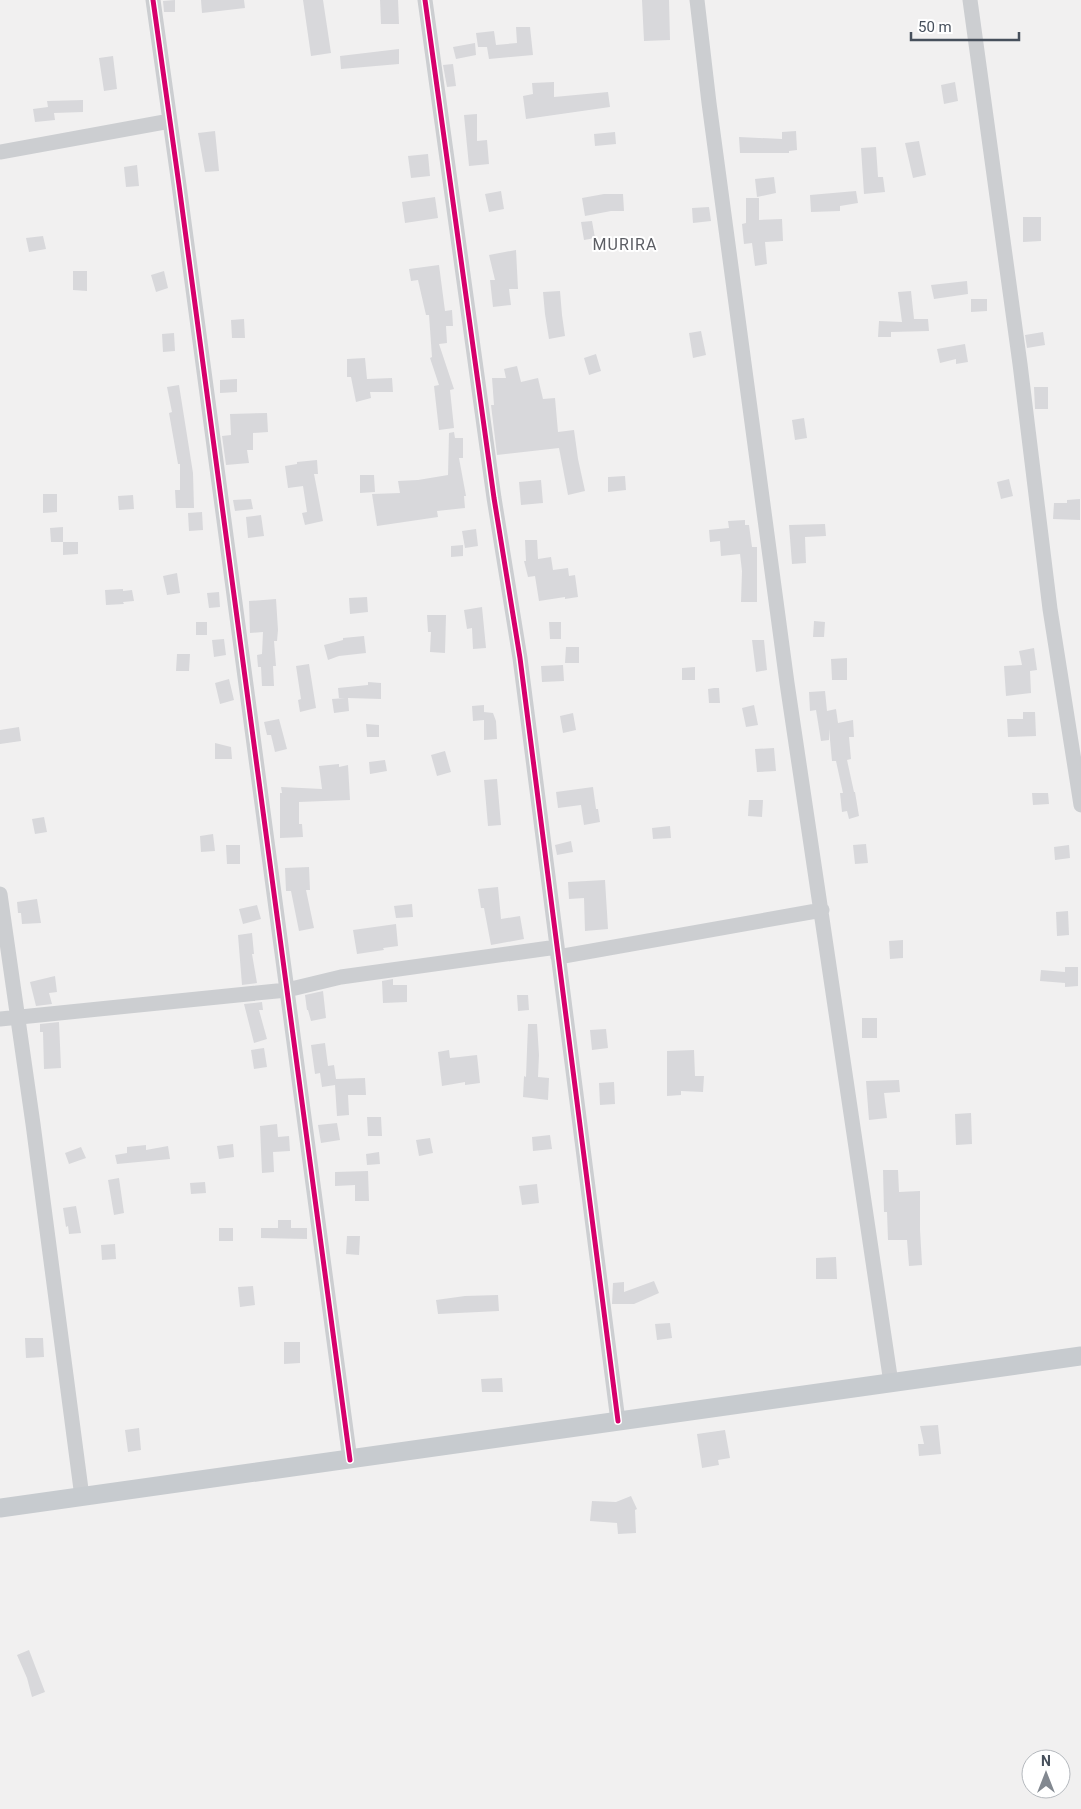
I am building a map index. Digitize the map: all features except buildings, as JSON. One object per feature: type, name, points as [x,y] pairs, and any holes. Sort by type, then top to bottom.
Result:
[{"type":"main road","points":[[0,1508],[1081,1356]]},
{"type":"street","points":[[153,0],[350,1460]]},
{"type":"street","points":[[425,0],[494,498],[520,658],[618,1421]]},
{"type":"street","points":[[697,0],[709,103],[786,674],[890,1383]]},
{"type":"street","points":[[970,0],[1019,354],[1050,609],[1081,805]]},
{"type":"street","points":[[0,152],[170,121]]},
{"type":"street","points":[[0,894],[82,1496]]},
{"type":"street","points":[[0,1019],[287,990],[341,978],[557,952],[822,910]]},
{"type":"cycle path","points":[[153,0],[350,1460]]},
{"type":"cycle path","points":[[425,0],[494,498],[520,658],[618,1421]]},
{"type":"district","name":"MURIRA","points":[[625,244]]}]
